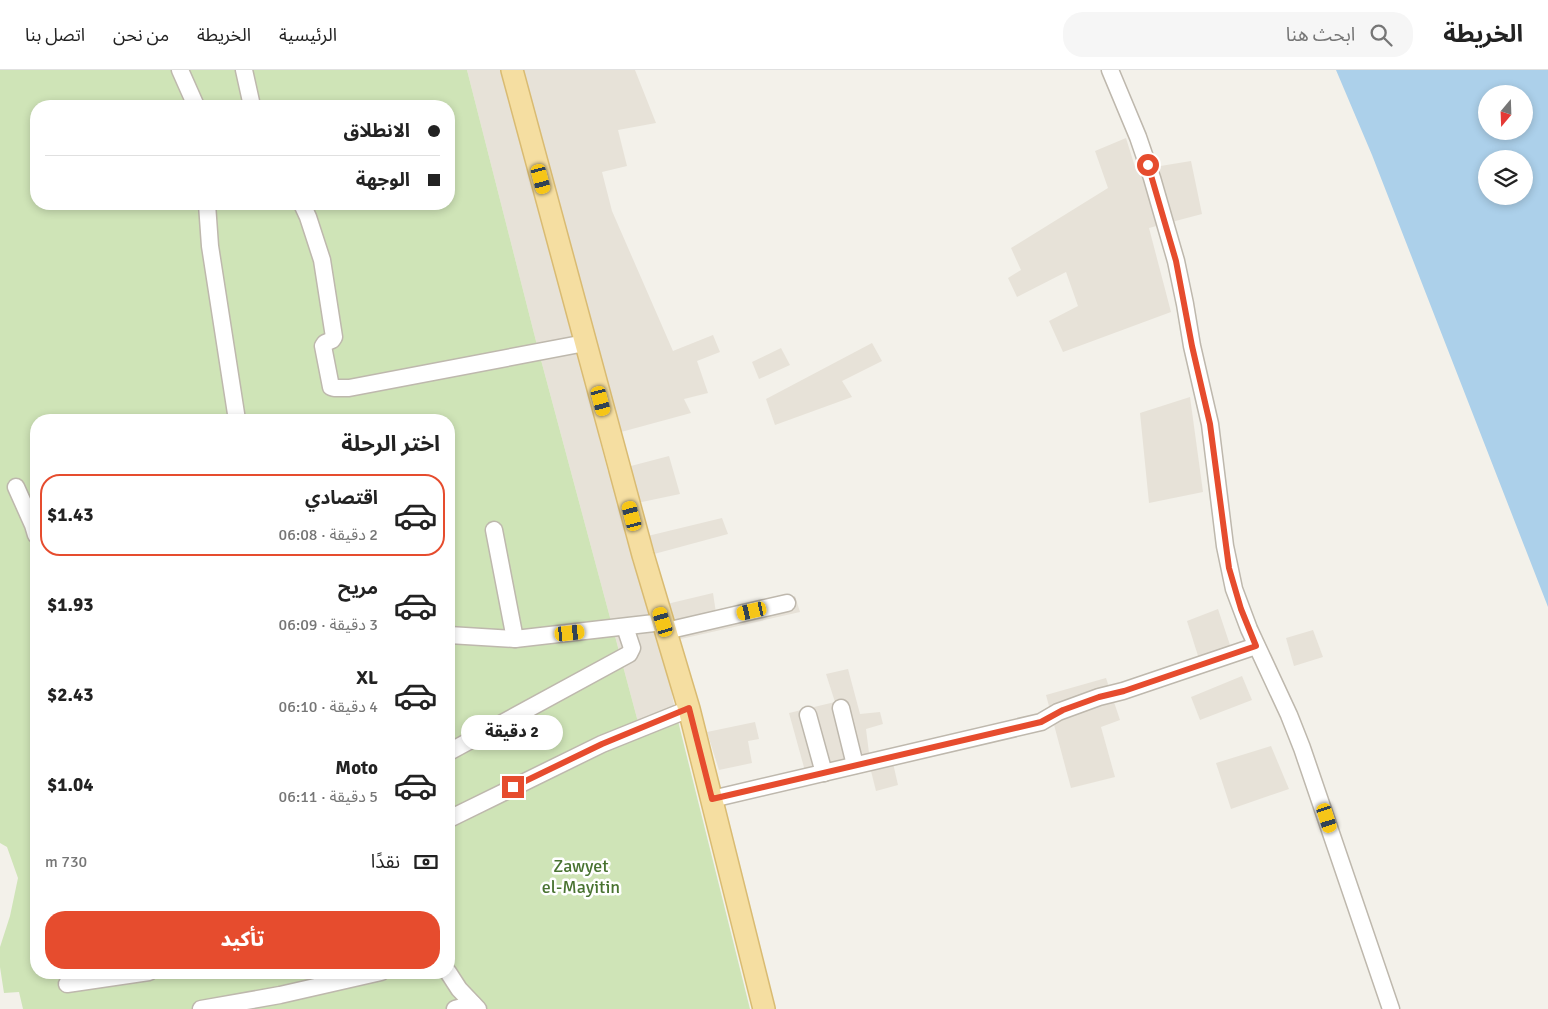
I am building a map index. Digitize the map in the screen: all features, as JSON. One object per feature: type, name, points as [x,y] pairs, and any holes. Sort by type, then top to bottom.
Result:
[{"type":"main road","points":[[512,70],[643,555],[689,708],[764,1009]]},
{"type":"street","points":[[180,70],[193,100]]},
{"type":"street","points":[[244,70],[250,100]]},
{"type":"street","points":[[1110,70],[1135,130],[1152,178],[1176,261],[1192,346],[1210,424],[1229,568],[1241,609],[1302,748],[1391,1009]]},
{"type":"street","points":[[207,210],[210,246],[237,414]]},
{"type":"street","points":[[305,210],[322,260],[334,337],[325,343],[324,346],[331,387],[350,388],[585,343]]},
{"type":"street","points":[[16,487],[30,517]]},
{"type":"street","points":[[494,530],[515,639]]},
{"type":"street","points":[[455,635],[515,639],[625,627],[664,627],[787,603]]},
{"type":"street","points":[[455,749],[629,654],[632,648],[625,627]]},
{"type":"street","points":[[712,799],[1041,722],[1063,710],[1099,697],[1124,691],[1256,646]]},
{"type":"street","points":[[455,816],[602,744],[689,708]]},
{"type":"street","points":[[841,708],[855,765]]},
{"type":"street","points":[[808,715],[824,773]]},
{"type":"street","points":[[67,984],[101,979]]},
{"type":"street","points":[[201,1009],[280,995],[350,979]]},
{"type":"street","points":[[453,979],[459,989],[476,1006]]},
{"type":"street","points":[[455,1009],[476,1006]]},
{"type":"shaded area","points":[[467,70],[635,70],[656,123],[618,130],[627,166],[602,172],[612,211],[673,351],[713,335],[720,352],[697,361],[708,393],[684,399],[691,413],[599,438],[608,472],[669,456],[680,494],[618,507],[627,541],[722,518],[728,534],[632,560],[650,608],[713,593],[716,613],[795,596],[800,612],[663,643],[674,705],[638,722],[537,345]]},
{"type":"shaded area","points":[[1126,138],[1136,170],[1191,161],[1202,214],[1149,228],[1171,312],[1063,352],[1049,321],[1078,306],[1066,272],[1017,297],[1008,278],[1021,270],[1011,248],[1108,188],[1095,151]]},
{"type":"shaded area","points":[[872,343],[882,361],[842,381],[852,397],[775,425],[766,399]]},
{"type":"shaded area","points":[[781,348],[790,365],[759,379],[752,362]]},
{"type":"shaded area","points":[[1190,397],[1203,492],[1149,503],[1140,413]]},
{"type":"shaded area","points":[[1218,609],[1231,648],[1199,659],[1187,621]]},
{"type":"shaded area","points":[[1313,630],[1323,657],[1294,666],[1286,638]]},
{"type":"shaded area","points":[[848,669],[860,714],[880,712],[883,724],[866,729],[869,753],[890,750],[898,785],[876,791],[868,759],[805,771],[789,713],[835,702],[826,674]]},
{"type":"shaded area","points":[[1242,676],[1252,700],[1200,720],[1191,697]]},
{"type":"shaded area","points":[[1106,678],[1120,720],[1101,727],[1115,777],[1071,788],[1046,695]]},
{"type":"shaded area","points":[[755,722],[759,739],[748,741],[752,763],[719,770],[707,732]]},
{"type":"shaded area","points":[[1271,746],[1289,789],[1231,809],[1216,763]]},
{"type":"green space","name":"Zawyet el-Mayitin","points":[[0,70],[467,70],[537,345],[638,722],[674,705],[750,1009],[23,1009],[19,992],[4,993],[0,967],[0,947],[10,916],[18,878],[7,847],[0,843]]},
{"type":"water","points":[[1336,70],[1548,70],[1548,607],[1372,155]]},
{"type":"route","points":[[513,787],[602,744],[689,708],[712,799],[1041,722],[1063,710],[1099,697],[1124,691],[1256,646],[1241,609],[1229,568],[1210,424],[1192,346],[1176,261],[1148,165]]}]
